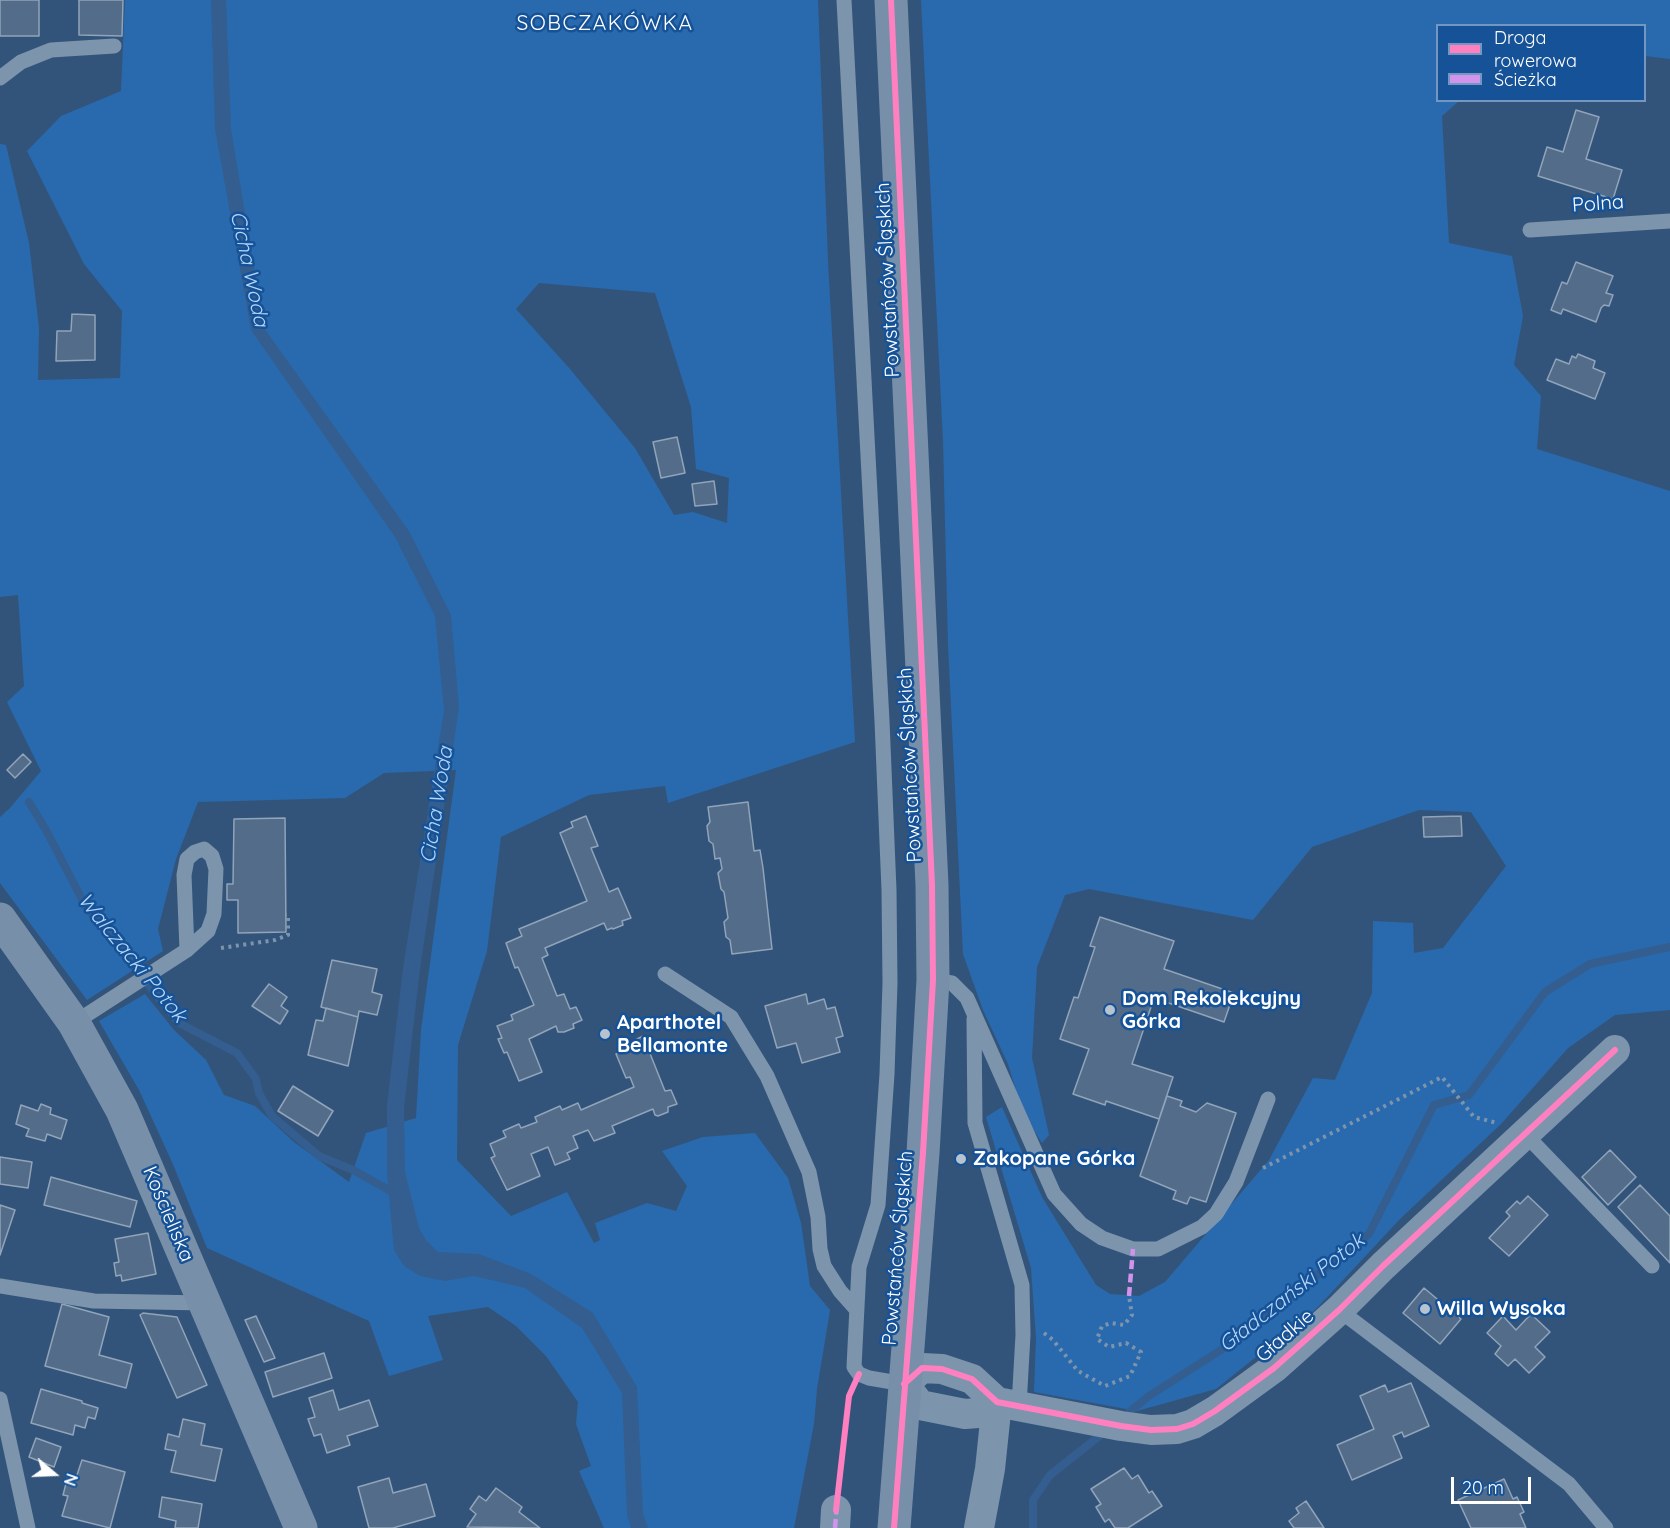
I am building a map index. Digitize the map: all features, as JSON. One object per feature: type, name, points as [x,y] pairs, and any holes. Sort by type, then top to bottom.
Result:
[{"type":"street","name":"Powstańców Śląskich","points":[[891,0],[932,885],[933,980],[923,1153],[894,1528]]},
{"type":"street","name":"Kościeliska","points":[[0,919],[74,1023],[122,1110],[301,1528]]},
{"type":"street","name":"Gładkie","points":[[1008,1404],[1151,1430],[1193,1424],[1215,1411],[1274,1368],[1339,1310],[1524,1133],[1615,1050]]},
{"type":"street","points":[[904,1384],[920,1405],[965,1414],[978,1413],[1008,1404]]},
{"type":"street","points":[[979,1528],[990,1469],[1008,1404]]},
{"type":"lane","points":[[844,0],[882,732],[889,890],[890,983],[887,1074],[878,1205],[859,1267],[854,1367],[860,1374],[869,1378],[904,1384]]},
{"type":"lane","points":[[0,78],[21,62],[51,50],[114,46]]},
{"type":"lane","name":"Polna","points":[[1530,230],[1670,221]]},
{"type":"lane","points":[[74,1023],[158,970],[187,950],[208,931],[214,914],[216,869],[212,856],[204,849],[195,852],[187,859],[184,875],[187,950]]},
{"type":"lane","points":[[665,974],[731,1017],[767,1076],[809,1172],[824,1266],[840,1291],[856,1309]]},
{"type":"lane","points":[[933,980],[952,982],[967,998],[1054,1194],[1081,1224],[1102,1238],[1133,1250],[1158,1249],[1202,1227],[1216,1214],[1236,1182],[1268,1099]]},
{"type":"lane","points":[[974,1013],[975,1124],[1022,1285],[1023,1315],[1008,1404]]},
{"type":"lane","points":[[1524,1133],[1652,1266]]},
{"type":"lane","points":[[0,1286],[93,1301],[206,1303]]},
{"type":"lane","points":[[1339,1310],[1569,1484],[1606,1528]]},
{"type":"lane","points":[[0,1399],[27,1528]]},
{"type":"path","points":[[187,950],[239,946],[282,938],[288,935],[288,915],[286,915]]},
{"type":"path","points":[[1236,1182],[1442,1077],[1474,1117]]},
{"type":"path","points":[[1023,1315],[1053,1340],[1078,1371],[1105,1386],[1130,1376],[1142,1352],[1126,1343],[1109,1347],[1097,1339],[1102,1326],[1111,1323],[1124,1324],[1132,1315],[1129,1296]]},
{"type":"shaded area","points":[[125,0],[818,0],[828,262],[855,742],[668,803],[665,786],[589,795],[501,837],[487,951],[458,1045],[457,1160],[511,1216],[567,1192],[594,1243],[600,1240],[595,1223],[647,1203],[676,1211],[687,1186],[662,1151],[703,1137],[755,1133],[788,1178],[801,1223],[810,1286],[830,1310],[817,1389],[814,1424],[794,1528],[604,1528],[579,1471],[591,1466],[576,1424],[578,1402],[546,1356],[516,1326],[488,1307],[428,1316],[443,1360],[389,1376],[369,1321],[207,1248],[172,1162],[139,1090],[99,1021],[145,994],[174,1030],[206,1060],[224,1095],[255,1106],[294,1142],[349,1182],[366,1133],[416,1118],[421,1030],[456,770],[384,773],[345,798],[198,802],[176,859],[158,929],[163,951],[87,1000],[0,883],[0,817],[41,771],[7,702],[24,686],[18,595],[0,597],[0,144],[6,145],[29,243],[39,328],[38,380],[120,378],[122,311],[84,264],[27,151],[61,116],[121,91]],"holes":[[[539,283],[655,293],[691,407],[696,469],[729,478],[727,523],[693,512],[674,515],[635,448],[570,369],[516,309]]]},
{"type":"shaded area","points":[[921,0],[1670,0],[1670,59],[1646,56],[1646,24],[1436,24],[1436,102],[1458,102],[1442,116],[1449,243],[1512,256],[1523,316],[1514,365],[1541,396],[1537,449],[1670,491],[1670,1010],[1615,1015],[1568,1048],[1502,1123],[1400,1219],[1317,1308],[1216,1389],[1137,1411],[1034,1392],[1036,1338],[1031,1268],[986,1117],[1002,1107],[1042,1197],[1096,1285],[1110,1294],[1139,1296],[1165,1282],[1269,1160],[1313,1078],[1335,1080],[1372,993],[1373,921],[1413,923],[1414,953],[1443,948],[1506,866],[1471,812],[1419,810],[1312,847],[1253,920],[1089,889],[1065,895],[1037,967],[1032,1058],[1049,1135],[1042,1143],[1022,1111],[1008,1064],[983,1010],[963,954],[948,644],[943,441]]},
{"type":"water","name":"Cicha Woda","points":[[211,0],[226,0],[231,129],[264,328],[409,531],[451,615],[459,707],[420,969],[404,1108],[405,1172],[419,1228],[426,1240],[438,1252],[479,1254],[531,1274],[593,1313],[637,1387],[643,1513],[648,1528],[631,1528],[627,1515],[622,1393],[582,1328],[525,1288],[474,1276],[445,1281],[420,1276],[404,1266],[394,1250],[387,1173],[387,1105],[403,968],[444,710],[435,616],[395,537],[251,330],[215,129]]},
{"type":"building","points":[[0,0],[39,0],[39,36],[0,36]]},
{"type":"building","points":[[79,0],[123,0],[122,36],[79,35]]},
{"type":"building","points":[[1576,110],[1599,117],[1586,159],[1622,170],[1613,199],[1538,176],[1547,147],[1563,152]]},
{"type":"building","points":[[1576,262],[1613,276],[1606,293],[1613,295],[1609,306],[1604,305],[1601,308],[1596,322],[1563,309],[1561,314],[1551,310],[1562,282],[1567,284]]},
{"type":"building","points":[[72,314],[95,315],[95,360],[56,361],[57,331],[71,331]]},
{"type":"building","points":[[1578,354],[1595,361],[1593,368],[1605,373],[1595,399],[1547,380],[1556,359],[1569,364],[1572,356],[1576,358]]},
{"type":"building","points":[[677,437],[685,473],[661,478],[653,442]]},
{"type":"building","points":[[714,481],[717,504],[695,506],[692,484]]},
{"type":"building","points":[[23,754],[31,762],[15,778],[7,770]]},
{"type":"building","points":[[748,802],[754,851],[760,850],[763,868],[772,949],[732,954],[724,922],[728,918],[718,873],[722,869],[720,858],[715,859],[713,844],[709,841],[708,807]]},
{"type":"building","points":[[586,816],[598,846],[591,848],[609,892],[618,888],[631,918],[622,921],[623,925],[613,929],[607,930],[604,923],[545,948],[548,955],[542,958],[557,996],[564,994],[570,1009],[576,1007],[582,1020],[573,1024],[574,1028],[564,1032],[558,1032],[556,1026],[529,1039],[542,1072],[519,1081],[507,1052],[504,1053],[498,1039],[502,1038],[497,1026],[513,1020],[511,1015],[534,1005],[518,967],[515,968],[506,943],[522,936],[519,929],[587,901],[560,833],[573,827],[571,822]]},
{"type":"building","points":[[1461,816],[1462,836],[1424,837],[1423,817]]},
{"type":"building","points":[[285,818],[286,932],[238,933],[238,900],[227,900],[227,884],[233,884],[234,819]]},
{"type":"building","name":"Dom Rekolekcyjny Górka","points":[[1100,917],[1174,941],[1164,969],[1234,993],[1224,1022],[1154,998],[1132,1064],[1173,1077],[1159,1119],[1106,1101],[1105,1105],[1073,1094],[1089,1049],[1060,1039],[1074,997],[1078,998],[1095,947],[1090,946]]},
{"type":"building","points":[[332,960],[377,969],[372,992],[382,995],[377,1015],[359,1011],[358,1017],[321,1007]]},
{"type":"building","points":[[269,984],[287,997],[281,1006],[288,1011],[280,1024],[252,1006]]},
{"type":"building","points":[[806,994],[808,1004],[824,999],[827,1009],[835,1007],[843,1036],[836,1038],[840,1052],[802,1063],[796,1043],[777,1048],[765,1006]]},
{"type":"building","points":[[326,1008],[358,1017],[348,1066],[308,1055],[316,1020],[323,1021]]},
{"type":"building","points":[[643,1036],[665,1091],[671,1090],[677,1104],[668,1107],[668,1112],[658,1116],[655,1115],[653,1109],[612,1126],[615,1133],[594,1141],[588,1130],[573,1136],[578,1148],[567,1153],[570,1159],[555,1165],[548,1147],[531,1154],[540,1176],[507,1190],[491,1158],[495,1156],[490,1144],[506,1137],[503,1131],[519,1124],[521,1128],[537,1122],[535,1117],[560,1106],[562,1110],[578,1103],[581,1110],[634,1087],[630,1077],[626,1078],[616,1054],[631,1048],[629,1043]]},
{"type":"building","points":[[293,1086],[333,1111],[318,1136],[278,1111]]},
{"type":"building","points":[[1167,1096],[1182,1101],[1180,1106],[1196,1112],[1207,1103],[1236,1113],[1206,1202],[1190,1197],[1187,1204],[1173,1199],[1176,1191],[1140,1176]]},
{"type":"building","points":[[41,1104],[51,1108],[50,1114],[67,1120],[61,1139],[47,1134],[45,1141],[26,1136],[29,1129],[16,1124],[21,1105],[38,1111]]},
{"type":"building","points":[[1610,1150],[1636,1177],[1608,1205],[1582,1177]]},
{"type":"building","points":[[0,1157],[32,1162],[28,1188],[0,1184]]},
{"type":"building","points":[[51,1177],[137,1201],[130,1227],[44,1205]]},
{"type":"building","points":[[1640,1185],[1670,1216],[1670,1263],[1618,1207]]},
{"type":"building","points":[[1528,1196],[1548,1215],[1509,1256],[1489,1238],[1510,1216],[1506,1212],[1517,1201],[1520,1204]]},
{"type":"building","points":[[0,1205],[15,1210],[0,1255]]},
{"type":"building","points":[[148,1233],[156,1274],[122,1281],[121,1275],[116,1276],[114,1263],[119,1262],[115,1239]]},
{"type":"building","points":[[1424,1288],[1461,1319],[1440,1344],[1403,1313]]},
{"type":"building","points":[[62,1304],[109,1317],[99,1355],[132,1364],[126,1388],[45,1366]]},
{"type":"building","points":[[143,1313],[177,1317],[207,1385],[177,1398],[140,1315]]},
{"type":"building","points":[[1531,1314],[1550,1332],[1535,1347],[1545,1357],[1529,1373],[1515,1359],[1508,1366],[1495,1354],[1501,1346],[1487,1333],[1503,1316],[1516,1330]]},
{"type":"building","points":[[256,1316],[275,1358],[264,1362],[245,1320]]},
{"type":"building","points":[[324,1353],[332,1378],[273,1397],[265,1372]]},
{"type":"building","points":[[1411,1383],[1429,1426],[1404,1437],[1402,1432],[1393,1436],[1402,1458],[1352,1480],[1337,1445],[1374,1429],[1360,1396],[1385,1385],[1388,1392]]},
{"type":"building","points":[[41,1389],[98,1408],[95,1419],[88,1417],[85,1428],[75,1425],[73,1435],[31,1423]]},
{"type":"building","points":[[333,1390],[339,1410],[369,1400],[378,1426],[347,1436],[350,1445],[327,1453],[321,1434],[314,1436],[308,1419],[315,1417],[309,1398]]},
{"type":"building","points":[[183,1419],[205,1424],[201,1445],[222,1449],[215,1481],[171,1472],[176,1451],[165,1449],[168,1434],[179,1437]]},
{"type":"building","points":[[36,1438],[61,1447],[54,1467],[29,1457]]},
{"type":"building","points":[[82,1460],[125,1472],[110,1528],[62,1516],[68,1496],[63,1495],[68,1476],[76,1478]]},
{"type":"building","points":[[1124,1468],[1132,1479],[1138,1475],[1149,1493],[1152,1491],[1162,1506],[1128,1528],[1115,1528],[1109,1519],[1105,1522],[1096,1507],[1101,1504],[1091,1489]]},
{"type":"building","points":[[389,1478],[393,1493],[426,1484],[435,1516],[393,1528],[369,1528],[358,1487]]},
{"type":"building","points":[[1504,1479],[1513,1499],[1517,1497],[1524,1512],[1520,1514],[1526,1528],[1471,1528],[1458,1500]]},
{"type":"building","points":[[496,1488],[522,1507],[519,1512],[540,1528],[467,1527],[476,1514],[470,1509],[479,1496],[486,1501]]},
{"type":"building","points":[[162,1497],[202,1504],[198,1528],[175,1528],[176,1521],[159,1517]]},
{"type":"building","points":[[1306,1501],[1324,1528],[1294,1528],[1289,1521],[1299,1513],[1296,1508]]},
{"type":"waterway","name":"Walczacki Potok","points":[[29,802],[86,907],[179,1023],[237,1053],[256,1079],[259,1093],[272,1116],[319,1156],[353,1170],[396,1194]]},
{"type":"waterway","name":"Gładczański Potok","points":[[1122,1418],[1149,1396],[1224,1348],[1369,1234],[1434,1105],[1469,1095],[1545,992],[1590,964],[1670,947]]},
{"type":"waterway","name":"Gładczański Potok","points":[[1033,1528],[1033,1500],[1050,1475],[1107,1430]]},
{"type":"marked path","points":[[1129,1296],[1133,1249]]},
{"type":"marked path","points":[[835,1528],[837,1504]]},
{"type":"cycle path","points":[[891,0],[932,885],[933,980],[923,1153],[894,1528]]},
{"type":"cycle path","points":[[904,1384],[922,1368],[942,1369],[972,1379],[997,1402],[1151,1430],[1177,1429],[1193,1424],[1215,1411],[1274,1368],[1339,1310],[1383,1266],[1615,1050]]},
{"type":"cycle path","points":[[836,1510],[849,1396],[859,1374]]},
{"type":"place","name":"Dom Rekolekcyjny Górka","points":[[1110,1010]]},
{"type":"place","name":"Aparthotel Bellamonte","points":[[605,1034]]},
{"type":"place","name":"Zakopane Górka","points":[[961,1159]]},
{"type":"place","name":"Willa Wysoka","points":[[1425,1309]]},
{"type":"district","name":"SOBCZAKÓWKA","points":[[605,24]]}]
